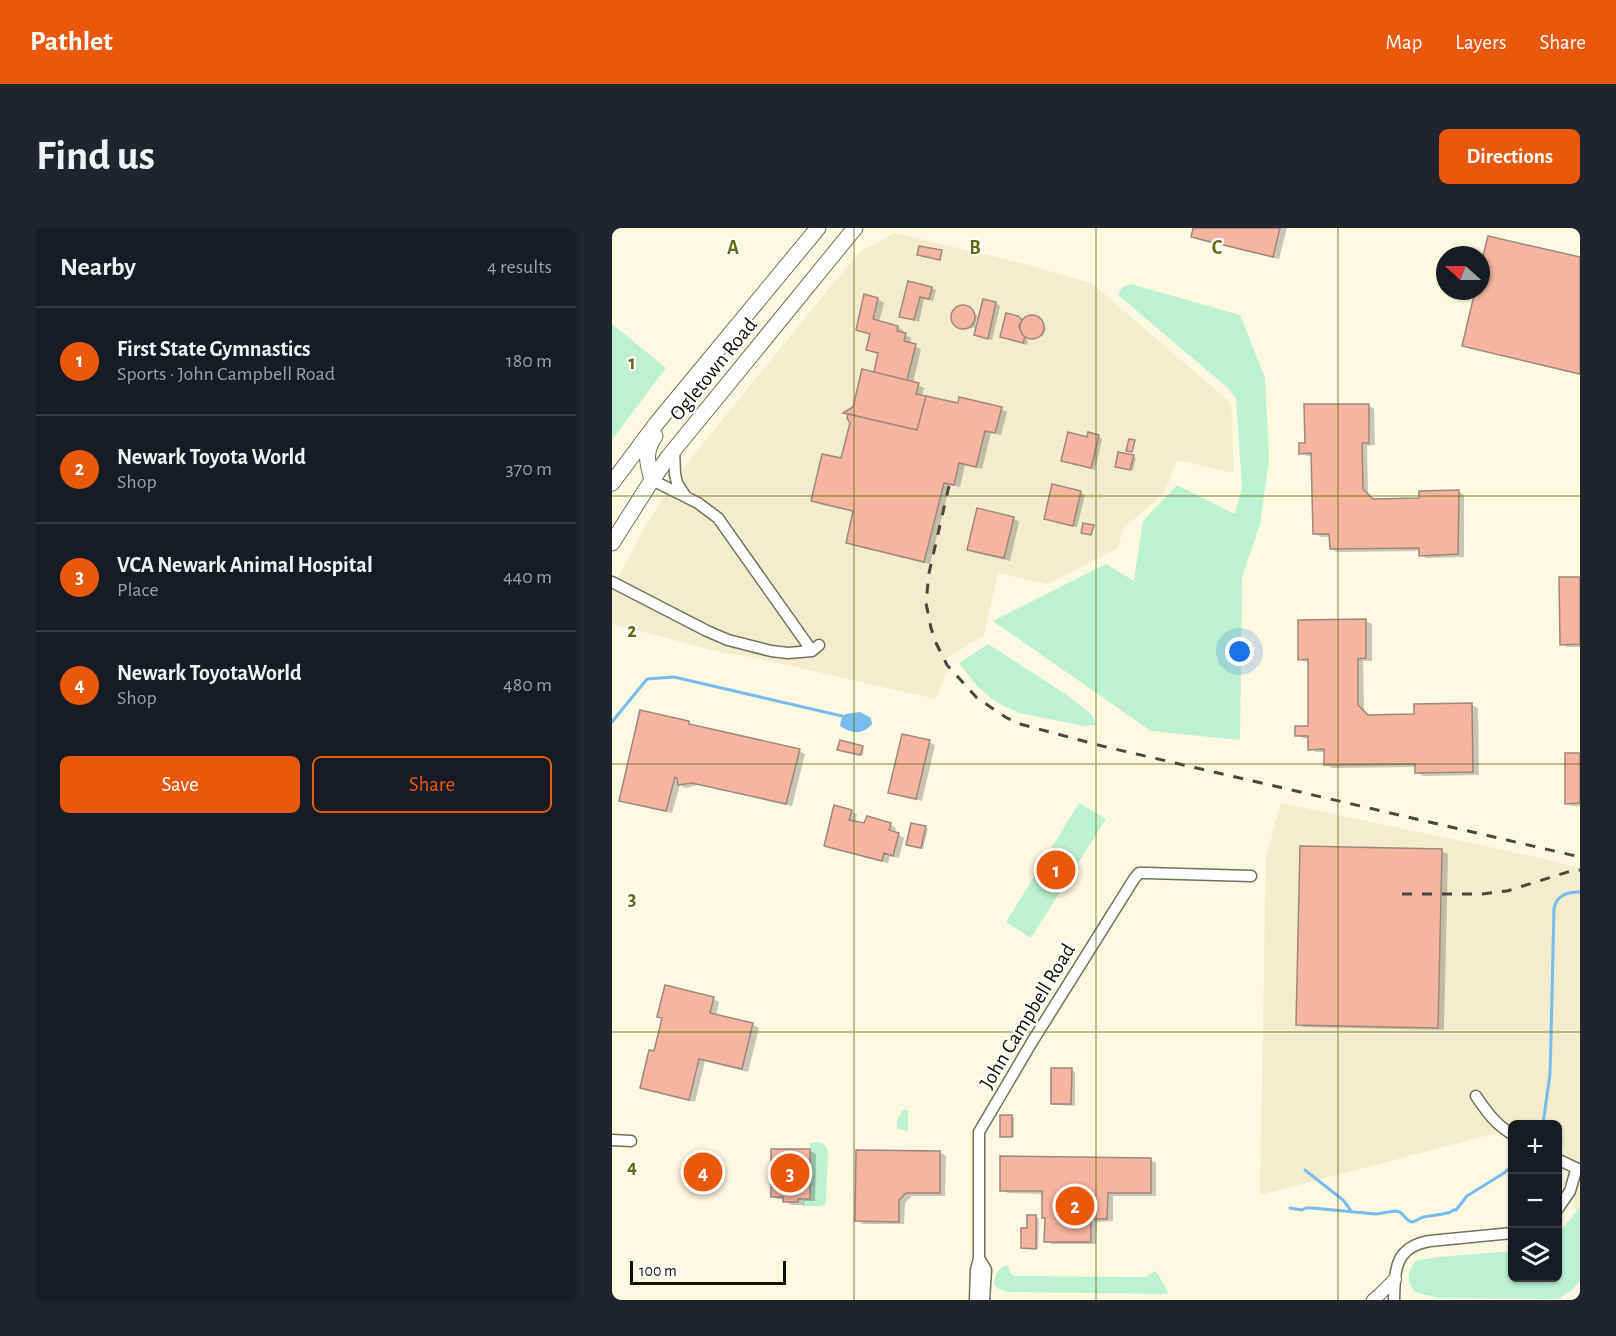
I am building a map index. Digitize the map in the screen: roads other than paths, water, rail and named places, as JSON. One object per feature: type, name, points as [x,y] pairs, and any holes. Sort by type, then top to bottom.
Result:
[{"type":"main road","name":"Ogletown Road","points":[[612,483],[656,424],[818,228]]},
{"type":"main road","name":"Ogletown Road","points":[[612,543],[674,450],[855,229]]},
{"type":"main road","points":[[652,480],[647,451],[688,386]]},
{"type":"main road","points":[[612,469],[626,450],[656,424]]},
{"type":"street","points":[[674,450],[677,483],[686,497]]},
{"type":"street","points":[[612,582],[728,640],[788,654],[815,648],[718,518],[699,503],[652,480]]},
{"type":"street","name":"John Campbell Road","points":[[975,1300],[976,1270],[979,1258],[979,1132],[1032,1042],[1134,879],[1139,873],[1251,876]]},
{"type":"street","points":[[1476,1096],[1492,1118],[1508,1131]]},
{"type":"street","points":[[612,1140],[631,1141]]},
{"type":"street","points":[[1562,1162],[1578,1170],[1570,1191],[1562,1203]]},
{"type":"street","points":[[1394,1300],[1399,1261],[1403,1252],[1418,1243],[1508,1233]]},
{"type":"street","points":[[979,1258],[986,1270],[984,1300]]},
{"type":"street","points":[[1373,1300],[1395,1279]]},
{"type":"water","points":[[860,712],[871,718],[872,724],[868,728],[856,732],[840,726],[842,716]]},
{"type":"waterway","points":[[612,722],[647,679],[674,677],[842,716]]},
{"type":"waterway","points":[[1544,1120],[1550,1074],[1554,908],[1563,895],[1580,892]]},
{"type":"waterway","points":[[1305,1170],[1343,1200],[1352,1212]]},
{"type":"waterway","points":[[1290,1208],[1376,1214],[1395,1211],[1413,1222],[1423,1217],[1456,1210],[1467,1196],[1508,1170]]},
{"type":"railway","points":[[949,486],[929,573],[926,603],[931,628],[947,665],[977,698],[1007,718],[1020,724],[1102,746],[1580,857]]},
{"type":"railway","points":[[1402,894],[1481,894],[1507,891],[1580,870]]},
{"type":"place","name":"First State Gymnastics","points":[[1056,870]]},
{"type":"place","name":"Newark ToyotaWorld","points":[[703,1172]]},
{"type":"place","name":"VCA Newark Animal Hospital","points":[[790,1173]]},
{"type":"place","name":"Newark Toyota World","points":[[1075,1206]]}]
